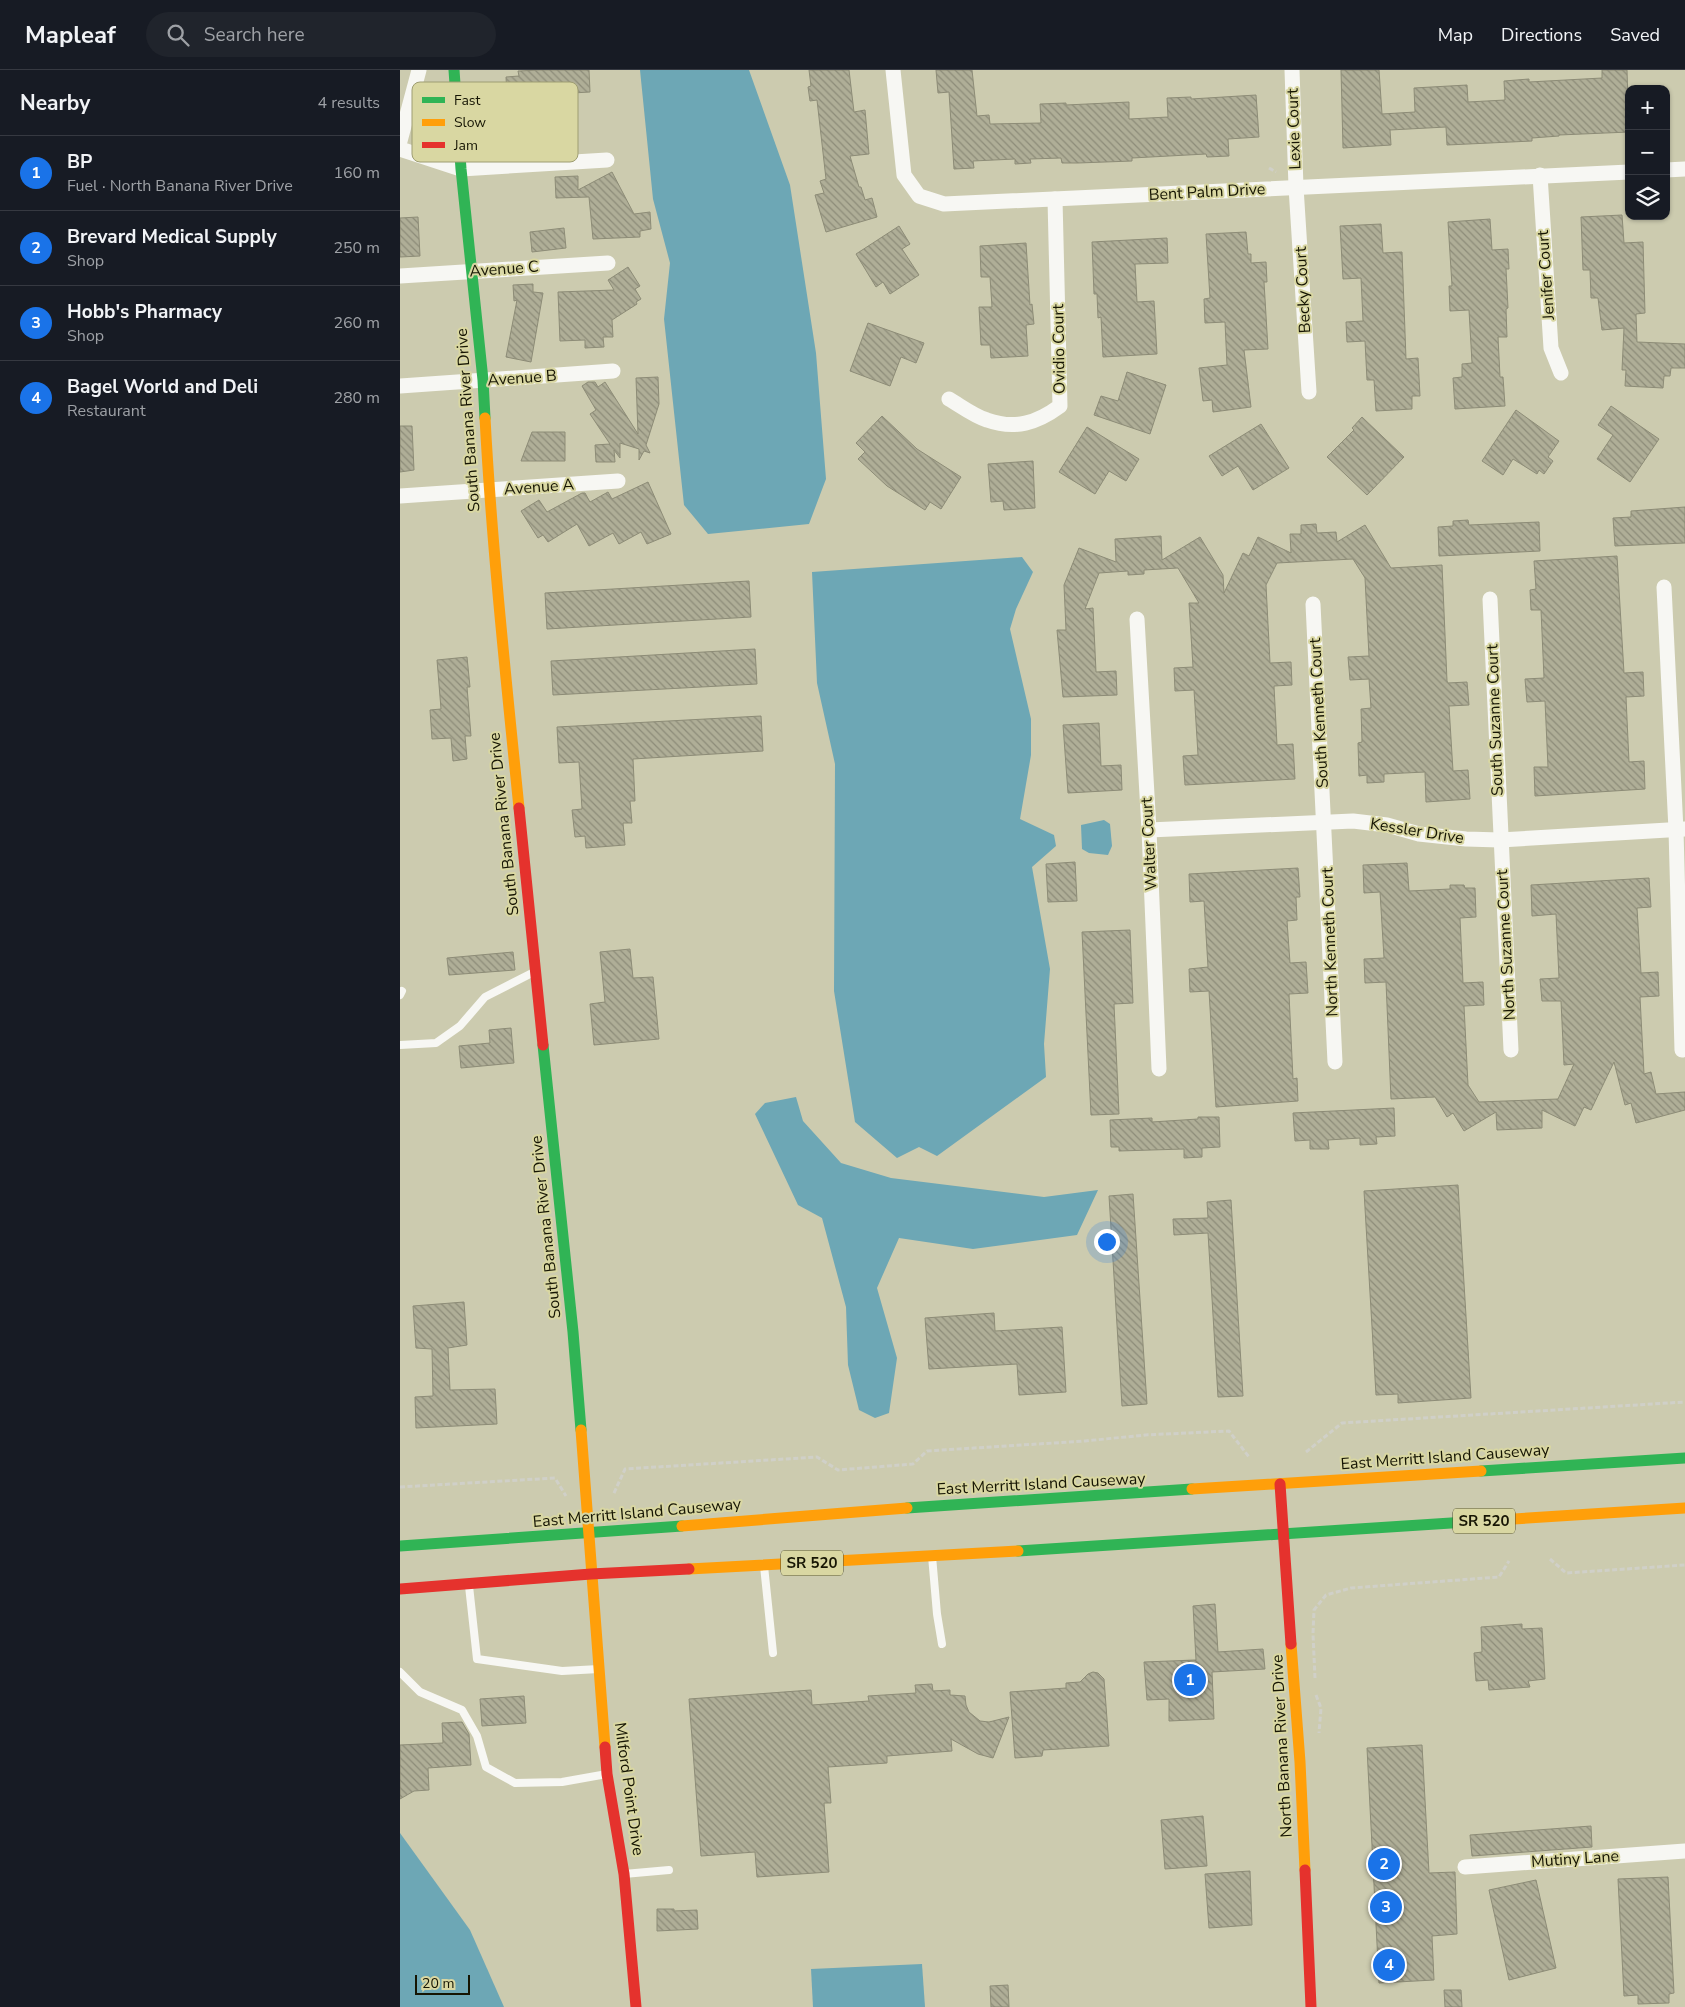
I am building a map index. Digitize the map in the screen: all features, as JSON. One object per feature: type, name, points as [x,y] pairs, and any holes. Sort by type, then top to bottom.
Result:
[{"type":"main road","name":"South Banana River Drive","points":[[461,162],[483,380],[489,490],[503,651],[573,1332],[591,1574]]},
{"type":"main road","name":"East Merritt Island Causeway","points":[[400,1546],[588,1534],[945,1505],[1685,1458]]},
{"type":"main road","name":"North Banana River Drive","points":[[1280,1484],[1299,1743],[1311,2007]]},
{"type":"main road","name":"SR 520","points":[[400,1589],[591,1574],[764,1566],[1685,1508]]},
{"type":"main road","name":"Milford Point Drive","points":[[591,1574],[607,1774],[624,1874],[636,2007]]},
{"type":"street","name":"Bent Palm Drive","points":[[894,70],[904,175],[918,196],[944,204],[1625,172]]},
{"type":"street","name":"Lexie Court","points":[[1292,70],[1296,187]]},
{"type":"street","points":[[400,141],[412,96]]},
{"type":"street","points":[[400,149],[412,153]]},
{"type":"street","points":[[578,162],[606,160]]},
{"type":"street","points":[[440,162],[461,169],[574,162]]},
{"type":"street","points":[[1670,170],[1685,169]]},
{"type":"street","name":"Jenifer Court","points":[[1540,175],[1551,348],[1561,373]]},
{"type":"street","name":"Becky Court","points":[[1296,187],[1309,392]]},
{"type":"street","name":"Ovidio Court","points":[[949,399],[986,420],[1014,425],[1038,420],[1060,406],[1055,199]]},
{"type":"street","name":"Avenue C","points":[[400,276],[608,263]]},
{"type":"street","name":"Avenue B","points":[[400,386],[613,371]]},
{"type":"street","name":"Avenue A","points":[[400,496],[618,481]]},
{"type":"street","points":[[1664,587],[1681,830],[1682,1050]]},
{"type":"street","name":"South Suzanne Court","points":[[1490,599],[1500,840]]},
{"type":"street","name":"South Kenneth Court","points":[[1313,604],[1324,821]]},
{"type":"street","name":"Walter Court","points":[[1138,619],[1159,1069]]},
{"type":"street","name":"North Kenneth Court","points":[[1324,821],[1335,1062]]},
{"type":"street","name":"Kessler Drive","points":[[1149,830],[1353,821],[1387,824],[1419,834],[1466,839],[1500,840],[1681,830]]},
{"type":"street","name":"North Suzanne Court","points":[[1500,840],[1511,1050]]},
{"type":"street","name":"Mutiny Lane","points":[[1465,1867],[1685,1851]]},
{"type":"lane","points":[[400,1045],[436,1042],[460,1026],[485,997],[536,972]]},
{"type":"lane","points":[[932,1555],[937,1614],[942,1644]]},
{"type":"lane","points":[[764,1566],[772,1653]]},
{"type":"lane","points":[[469,1584],[477,1659],[562,1670],[600,1669]]},
{"type":"lane","points":[[400,1672],[420,1692],[462,1710],[477,1736],[486,1767],[515,1783],[562,1782],[607,1774]]},
{"type":"lane","points":[[624,1874],[669,1870]]},
{"type":"path","points":[[1306,1452],[1342,1422],[1685,1402]]},
{"type":"path","points":[[614,1493],[625,1469],[817,1457],[838,1470],[913,1464],[927,1451],[1085,1441],[1145,1435],[1229,1431],[1249,1457]]},
{"type":"path","points":[[400,1487],[555,1478],[566,1496]]},
{"type":"path","points":[[1550,1559],[1566,1573],[1685,1565]]},
{"type":"path","points":[[1319,1733],[1321,1708],[1316,1696],[1313,1634],[1314,1610],[1326,1595],[1351,1588],[1498,1577],[1509,1561]]},
{"type":"water","points":[[640,70],[749,70],[790,185],[816,353],[826,479],[809,524],[708,534],[684,505],[664,319],[670,263],[653,199]]},
{"type":"water","points":[[1022,557],[1033,572],[1016,609],[1010,629],[1031,719],[1031,755],[1020,819],[1054,835],[1056,846],[1032,867],[1050,969],[1044,1044],[1046,1077],[937,1156],[919,1147],[897,1158],[855,1122],[834,991],[835,764],[817,683],[812,572]]},
{"type":"water","points":[[1104,820],[1110,824],[1112,846],[1108,855],[1089,853],[1082,849],[1081,825]]},
{"type":"water","points":[[796,1097],[803,1121],[841,1163],[891,1178],[1044,1197],[1098,1190],[1077,1235],[973,1249],[899,1238],[877,1288],[897,1358],[889,1413],[875,1418],[859,1410],[848,1365],[846,1307],[822,1218],[798,1205],[755,1114],[765,1103]]},
{"type":"water","points":[[400,1833],[470,1930],[504,2007],[400,2007]]},
{"type":"water","points":[[922,1964],[925,2007],[813,2007],[811,1969]]},
{"type":"building","points":[[589,70],[590,92],[578,93],[578,82],[506,82],[506,77],[519,76],[518,71]]},
{"type":"building","points":[[809,70],[849,70],[854,112],[865,110],[869,154],[850,156],[859,187],[861,187],[865,200],[872,198],[877,217],[826,232],[815,195],[824,193],[820,181],[826,179],[817,100],[810,101],[808,87],[811,86]]},
{"type":"building","points":[[936,70],[972,70],[977,116],[989,115],[990,124],[1041,123],[1040,104],[1066,103],[1066,105],[1129,102],[1129,119],[1168,117],[1167,98],[1191,97],[1191,99],[1256,95],[1259,137],[1228,139],[1229,156],[1207,157],[1206,154],[1132,158],[1132,161],[1078,163],[1062,163],[1061,158],[1030,159],[1031,163],[1015,164],[1015,159],[973,161],[974,168],[954,169],[949,92],[938,93]]},
{"type":"building","points":[[1341,70],[1379,70],[1382,114],[1415,112],[1414,88],[1467,85],[1468,102],[1505,100],[1504,81],[1529,79],[1529,82],[1602,78],[1602,70],[1627,70],[1627,85],[1625,85],[1625,132],[1559,135],[1532,138],[1532,141],[1447,145],[1446,127],[1390,130],[1391,145],[1343,148]]},
{"type":"building","points":[[612,172],[634,214],[650,212],[651,229],[640,231],[640,237],[593,239],[589,197],[556,198],[555,177],[578,176],[578,190]]},
{"type":"building","points":[[1622,215],[1624,243],[1643,242],[1645,313],[1636,314],[1637,342],[1685,344],[1685,368],[1671,368],[1670,376],[1664,376],[1663,388],[1625,386],[1626,370],[1622,370],[1624,328],[1602,330],[1598,298],[1591,298],[1590,270],[1583,270],[1581,217]]},
{"type":"building","points":[[418,217],[420,256],[400,257],[400,218]]},
{"type":"building","points":[[1490,219],[1492,250],[1508,249],[1509,269],[1506,269],[1507,337],[1498,337],[1500,377],[1503,377],[1505,406],[1455,409],[1453,378],[1462,377],[1462,364],[1472,363],[1469,310],[1450,311],[1449,286],[1452,286],[1448,222]]},
{"type":"building","points":[[1381,224],[1383,253],[1402,252],[1406,359],[1418,358],[1420,396],[1412,396],[1412,409],[1376,411],[1374,380],[1367,380],[1365,341],[1347,342],[1346,322],[1363,321],[1361,278],[1343,279],[1340,226]]},
{"type":"building","points":[[899,226],[910,244],[902,249],[919,275],[890,294],[883,282],[876,287],[856,254]]},
{"type":"building","points":[[564,228],[566,248],[532,252],[530,232]]},
{"type":"building","points":[[1246,232],[1248,254],[1251,254],[1251,263],[1266,262],[1267,282],[1264,282],[1268,349],[1244,350],[1251,407],[1213,412],[1212,400],[1203,401],[1199,368],[1227,365],[1225,322],[1205,323],[1204,299],[1210,298],[1206,234]]},
{"type":"building","points":[[1167,238],[1168,263],[1135,264],[1137,302],[1154,301],[1157,354],[1103,357],[1101,317],[1098,318],[1097,294],[1094,294],[1092,242]]},
{"type":"building","points":[[1026,243],[1030,305],[1032,304],[1034,324],[1026,325],[1028,356],[991,358],[990,345],[981,345],[979,307],[992,307],[990,277],[981,277],[980,246]]},
{"type":"building","points":[[628,267],[640,286],[635,289],[641,299],[636,302],[637,304],[612,320],[613,337],[603,337],[604,347],[585,348],[585,340],[560,341],[558,292],[614,290],[608,280]]},
{"type":"building","points":[[533,284],[533,292],[543,293],[531,362],[506,357],[517,300],[514,301],[513,285]]},
{"type":"building","points":[[868,323],[924,343],[916,363],[901,357],[890,386],[850,371]]},
{"type":"building","points":[[1127,372],[1166,385],[1150,434],[1094,415],[1101,396],[1118,401]]},
{"type":"building","points":[[658,377],[659,404],[646,445],[650,453],[644,451],[639,460],[639,449],[620,443],[620,458],[614,450],[615,462],[596,462],[595,445],[610,444],[590,414],[596,410],[582,386],[588,382],[595,382],[598,387],[605,382],[638,434],[636,378]]},
{"type":"building","points":[[1611,406],[1659,439],[1630,482],[1597,459],[1613,435],[1598,425]]},
{"type":"building","points":[[1516,410],[1559,441],[1548,457],[1553,461],[1544,474],[1539,470],[1537,474],[1513,459],[1503,475],[1482,461]]},
{"type":"building","points":[[882,416],[917,449],[961,477],[941,509],[930,502],[925,510],[887,486],[858,459],[865,452],[856,443]]},
{"type":"building","points":[[1362,417],[1404,457],[1367,495],[1327,457],[1354,430],[1352,428]]},
{"type":"building","points":[[1261,424],[1289,468],[1253,490],[1238,466],[1222,476],[1209,456]]},
{"type":"building","points":[[400,426],[412,426],[414,470],[400,472]]},
{"type":"building","points":[[1087,427],[1139,459],[1126,481],[1109,471],[1095,494],[1059,472]]},
{"type":"building","points":[[532,432],[565,432],[565,461],[521,461]]},
{"type":"building","points":[[1033,461],[1035,508],[1004,510],[1003,501],[991,502],[988,464]]},
{"type":"building","points":[[648,482],[671,534],[647,544],[641,532],[619,544],[613,533],[589,546],[577,524],[548,542],[543,535],[538,538],[521,511],[539,500],[547,512],[582,493],[585,493],[590,502],[608,492],[612,499]]},
{"type":"building","points":[[1685,507],[1685,543],[1615,546],[1613,518],[1631,517],[1631,511]]},
{"type":"building","points":[[1468,520],[1469,525],[1539,522],[1540,551],[1439,556],[1438,527],[1453,526],[1453,521]]},
{"type":"building","points":[[1316,524],[1317,533],[1336,532],[1337,542],[1365,525],[1391,568],[1442,565],[1447,681],[1448,683],[1467,682],[1469,705],[1449,706],[1453,771],[1468,770],[1470,799],[1426,802],[1425,772],[1384,774],[1384,782],[1367,783],[1367,775],[1359,776],[1358,743],[1362,742],[1361,709],[1371,708],[1369,679],[1350,680],[1348,657],[1369,656],[1365,578],[1353,559],[1277,563],[1266,585],[1270,663],[1291,662],[1292,685],[1274,686],[1277,745],[1293,744],[1295,779],[1185,785],[1183,756],[1198,755],[1194,690],[1175,691],[1174,668],[1193,667],[1189,603],[1199,603],[1178,568],[1144,570],[1144,574],[1128,575],[1128,571],[1099,573],[1085,609],[1093,608],[1096,672],[1116,671],[1117,695],[1063,697],[1057,630],[1066,630],[1064,585],[1079,548],[1116,562],[1115,539],[1161,536],[1162,560],[1200,537],[1223,575],[1224,593],[1243,553],[1249,556],[1258,537],[1291,553],[1290,534],[1301,534],[1301,525]]},
{"type":"building","points":[[1617,556],[1624,673],[1643,672],[1644,696],[1626,697],[1629,762],[1644,761],[1645,789],[1535,796],[1534,767],[1548,767],[1545,701],[1527,702],[1525,679],[1544,678],[1541,610],[1531,610],[1530,590],[1536,589],[1534,561]]},
{"type":"building","points":[[749,581],[751,617],[547,629],[545,593]]},
{"type":"building","points":[[755,649],[757,684],[553,695],[551,661]]},
{"type":"building","points":[[467,657],[470,687],[467,687],[471,736],[465,736],[467,759],[453,761],[451,738],[432,739],[430,710],[441,709],[437,660]]},
{"type":"building","points":[[761,716],[763,751],[633,759],[635,801],[630,801],[632,823],[623,823],[625,845],[586,848],[585,836],[575,837],[572,810],[582,809],[579,762],[559,763],[557,727]]},
{"type":"building","points":[[1099,723],[1101,766],[1121,765],[1122,790],[1068,793],[1063,725]]},
{"type":"building","points":[[1075,862],[1077,901],[1048,902],[1046,864]]},
{"type":"building","points":[[1407,863],[1409,891],[1450,889],[1450,885],[1464,885],[1465,888],[1475,888],[1476,917],[1460,918],[1463,983],[1483,982],[1484,1005],[1464,1006],[1468,1085],[1479,1102],[1558,1099],[1574,1064],[1564,1065],[1561,1001],[1542,1001],[1540,979],[1559,978],[1556,914],[1532,916],[1531,885],[1649,878],[1651,907],[1637,908],[1641,973],[1658,972],[1659,996],[1640,997],[1644,1074],[1651,1072],[1656,1094],[1685,1092],[1685,1110],[1636,1123],[1631,1103],[1625,1105],[1614,1062],[1591,1110],[1584,1107],[1575,1126],[1542,1110],[1542,1128],[1497,1130],[1496,1112],[1464,1131],[1453,1113],[1447,1117],[1435,1097],[1391,1099],[1386,982],[1365,983],[1364,959],[1384,958],[1380,892],[1364,893],[1363,865]]},
{"type":"building","points":[[1298,868],[1300,897],[1296,897],[1297,920],[1287,921],[1290,963],[1306,962],[1308,993],[1289,994],[1293,1079],[1297,1078],[1298,1101],[1216,1107],[1209,991],[1190,992],[1189,969],[1208,967],[1204,901],[1190,902],[1189,874]]},
{"type":"building","points":[[1130,930],[1133,1003],[1114,1004],[1119,1114],[1091,1115],[1082,932]]},
{"type":"building","points":[[630,949],[633,978],[653,977],[659,1039],[594,1045],[590,1004],[605,1002],[600,952]]},
{"type":"building","points":[[513,952],[515,970],[449,975],[447,958]]},
{"type":"building","points":[[511,1028],[514,1063],[461,1068],[459,1046],[490,1043],[489,1030]]},
{"type":"building","points":[[1394,1108],[1395,1136],[1376,1137],[1377,1144],[1360,1145],[1360,1138],[1328,1140],[1329,1149],[1310,1149],[1310,1140],[1295,1141],[1293,1113]]},
{"type":"building","points":[[1198,1117],[1219,1117],[1220,1147],[1202,1148],[1202,1157],[1184,1158],[1184,1149],[1119,1151],[1119,1147],[1111,1147],[1110,1120],[1152,1118],[1152,1122],[1198,1119]]},
{"type":"building","points":[[1458,1185],[1471,1398],[1398,1403],[1398,1394],[1376,1395],[1364,1191]]},
{"type":"building","points":[[1133,1194],[1147,1404],[1122,1406],[1109,1196]]},
{"type":"building","points":[[1231,1200],[1243,1396],[1218,1397],[1208,1233],[1174,1235],[1173,1219],[1208,1218],[1207,1202]]},
{"type":"building","points":[[464,1302],[467,1345],[448,1348],[450,1390],[495,1389],[497,1424],[416,1428],[415,1397],[433,1396],[432,1349],[416,1348],[413,1306]]},
{"type":"building","points":[[994,1313],[995,1331],[1062,1327],[1066,1392],[1019,1395],[1017,1364],[929,1369],[925,1318]]},
{"type":"building","points":[[1215,1604],[1218,1652],[1263,1649],[1265,1669],[1212,1672],[1214,1719],[1169,1721],[1169,1699],[1147,1700],[1144,1662],[1196,1660],[1193,1606]]},
{"type":"building","points":[[1522,1624],[1522,1629],[1542,1628],[1545,1679],[1528,1681],[1530,1687],[1489,1690],[1488,1680],[1476,1681],[1474,1653],[1482,1652],[1481,1627]]},
{"type":"building","points":[[1093,1672],[1098,1673],[1104,1679],[1109,1746],[1043,1750],[1042,1756],[1015,1758],[1010,1692],[1066,1688],[1066,1683],[1080,1682]]},
{"type":"building","points":[[932,1684],[933,1691],[950,1690],[950,1695],[965,1696],[969,1712],[980,1721],[989,1722],[1009,1717],[993,1758],[978,1754],[951,1739],[952,1751],[887,1756],[887,1763],[828,1767],[831,1803],[824,1803],[829,1872],[757,1877],[755,1852],[701,1856],[689,1699],[811,1690],[812,1705],[869,1701],[868,1696],[916,1693],[915,1685]]},
{"type":"building","points":[[524,1696],[526,1723],[482,1726],[480,1699]]},
{"type":"building","points":[[462,1722],[469,1734],[471,1765],[428,1768],[429,1790],[414,1791],[400,1799],[400,1745],[443,1743],[442,1723]]},
{"type":"building","points":[[1422,1745],[1429,1873],[1455,1872],[1457,1934],[1432,1936],[1434,1980],[1379,1983],[1367,1748]]},
{"type":"building","points":[[1203,1816],[1207,1866],[1165,1869],[1161,1820]]},
{"type":"building","points":[[1591,1826],[1592,1847],[1472,1856],[1470,1835]]},
{"type":"building","points":[[1250,1871],[1252,1925],[1209,1928],[1205,1874]]},
{"type":"building","points":[[1668,1877],[1674,1993],[1669,1994],[1669,2003],[1638,2004],[1638,1995],[1624,1996],[1618,1879]]},
{"type":"building","points":[[1536,1880],[1556,1968],[1509,1980],[1489,1890]]},
{"type":"building","points":[[657,1909],[674,1909],[674,1911],[697,1910],[698,1929],[657,1931]]},
{"type":"building","points":[[1008,1985],[1009,2007],[991,2007],[990,1986]]},
{"type":"building","points":[[1444,1990],[1461,1990],[1462,2007],[1445,2007]]},
{"type":"traffic: fast","points":[[454,70],[455,82]]},
{"type":"traffic: fast","points":[[461,162],[483,380],[485,418]]},
{"type":"traffic: fast","points":[[543,1045],[573,1332],[581,1430]]},
{"type":"traffic: fast","points":[[1481,1471],[1685,1458]]},
{"type":"traffic: fast","points":[[907,1508],[1192,1489]]},
{"type":"traffic: fast","points":[[1018,1551],[1482,1521]]},
{"type":"traffic: fast","points":[[400,1546],[682,1526]]},
{"type":"traffic: slow","points":[[485,418],[495,564],[519,808]]},
{"type":"traffic: slow","points":[[581,1430],[605,1747]]},
{"type":"traffic: slow","points":[[1192,1489],[1481,1471]]},
{"type":"traffic: slow","points":[[682,1526],[907,1508]]},
{"type":"traffic: slow","points":[[1482,1521],[1685,1508]]},
{"type":"traffic: slow","points":[[689,1569],[1018,1551]]},
{"type":"traffic: slow","points":[[1291,1644],[1300,1762],[1305,1870]]},
{"type":"traffic: jam","points":[[519,808],[543,1045]]},
{"type":"traffic: jam","points":[[1280,1484],[1291,1644]]},
{"type":"traffic: jam","points":[[400,1589],[591,1574],[689,1569]]},
{"type":"traffic: jam","points":[[605,1747],[607,1774],[624,1874],[636,2007]]},
{"type":"traffic: jam","points":[[1305,1870],[1311,2007]]},
{"type":"place","name":"BP","points":[[1190,1680]]},
{"type":"place","name":"Brevard Medical Supply","points":[[1384,1864]]},
{"type":"place","name":"Hobb's Pharmacy","points":[[1386,1907]]},
{"type":"place","name":"Bagel World and Deli","points":[[1389,1965]]}]
